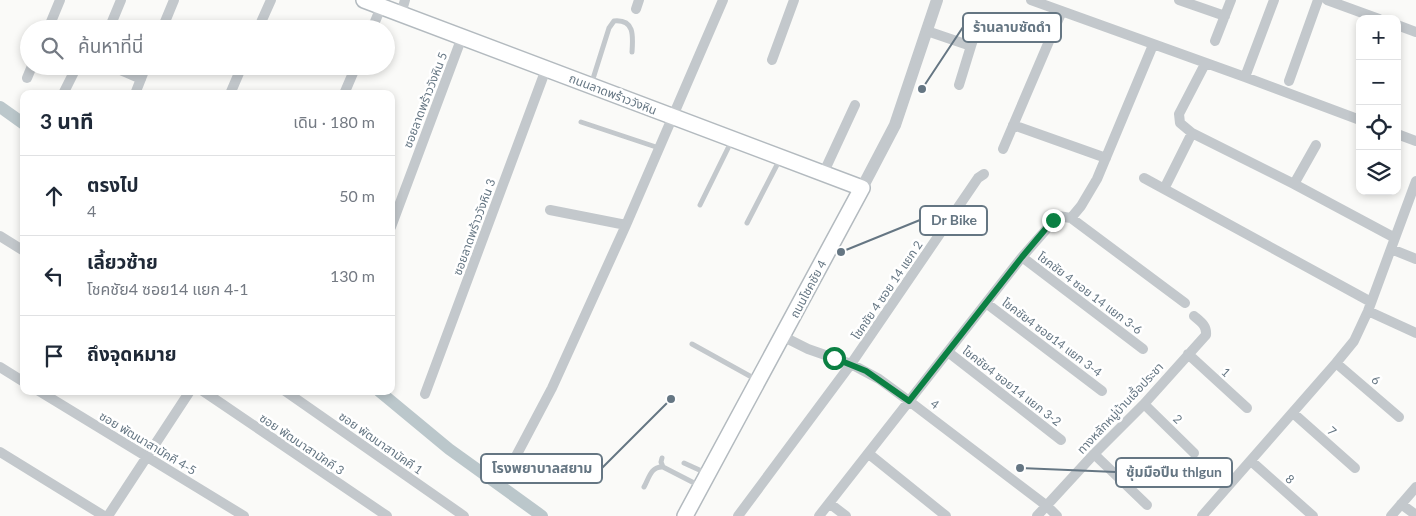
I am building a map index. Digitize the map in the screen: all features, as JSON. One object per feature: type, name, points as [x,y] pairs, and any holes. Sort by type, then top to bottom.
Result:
[{"type":"main road","name":"ถนนลาดพร้าววังหิน","points":[[364,0],[381,6],[403,7],[462,37],[862,188]]},
{"type":"main road","name":"ถนนโชคชัย 4","points":[[685,516],[862,188]]},
{"type":"street","points":[[52,20],[60,0]]},
{"type":"street","points":[[112,20],[120,0]]},
{"type":"street","points":[[166,20],[174,0]]},
{"type":"street","points":[[262,20],[271,0]]},
{"type":"street","points":[[505,477],[552,388],[626,225],[723,0]]},
{"type":"street","points":[[772,60],[794,0]]},
{"type":"street","name":"ถนนโชคชัย 4","points":[[862,188],[895,125],[937,0]]},
{"type":"street","points":[[1031,0],[1356,119]]},
{"type":"street","points":[[1179,0],[1224,16]]},
{"type":"street","points":[[1215,41],[1231,0]]},
{"type":"street","points":[[1245,77],[1274,0]]},
{"type":"street","points":[[1289,81],[1318,0]]},
{"type":"street","points":[[1327,0],[1368,15]]},
{"type":"street","points":[[376,20],[381,6]]},
{"type":"street","points":[[1004,150],[1062,11]]},
{"type":"street","points":[[959,85],[979,22]]},
{"type":"street","points":[[1401,26],[1416,32]]},
{"type":"street","points":[[927,31],[970,46]]},
{"type":"street","name":"ซอยลาดพร้าววังหิน 5","points":[[395,216],[462,37]]},
{"type":"street","points":[[1071,218],[1089,193],[1106,158],[1153,45]]},
{"type":"street","points":[[1205,64],[1179,114],[1180,123],[1192,134],[1294,184],[1395,238]]},
{"type":"street","name":"ซอยลาดพร้าววังหิน 3","points":[[425,394],[546,69]]},
{"type":"street","points":[[65,90],[72,75]]},
{"type":"street","points":[[132,75],[141,79]]},
{"type":"street","points":[[137,90],[143,75]]},
{"type":"street","points":[[232,90],[238,75]]},
{"type":"street","points":[[346,90],[352,75]]},
{"type":"street","points":[[823,174],[855,105]]},
{"type":"street","points":[[1013,125],[1106,158]]},
{"type":"street","points":[[1164,189],[1192,134]]},
{"type":"street","points":[[1401,136],[1416,142]]},
{"type":"street","points":[[1294,184],[1316,145]]},
{"type":"street","name":"โชคชัย 4 ซอย 14 แยก 2","points":[[738,516],[851,364],[978,178],[984,174]]},
{"type":"street","points":[[1144,178],[1416,333]]},
{"type":"street","points":[[1208,514],[1354,340],[1370,307],[1415,186]]},
{"type":"street","points":[[550,210],[626,225]]},
{"type":"street","points":[[819,516],[1022,257],[1058,216],[1071,218],[1185,303]]},
{"type":"street","points":[[0,236],[20,248]]},
{"type":"street","points":[[1391,249],[1416,259]]},
{"type":"street","name":"โชคชัย 4 ซอย 14 แยก 3-6","points":[[1022,257],[1143,349]]},
{"type":"street","name":"โชคชัย4 ซอย14 แยก 3-4","points":[[986,303],[1102,391]]},
{"type":"street","name":"ทางหลักหมู่บ้านเอื้อประชา","points":[[1037,516],[1094,454],[1144,404],[1206,335],[1206,330],[1194,316]]},
{"type":"street","name":"4","points":[[782,336],[866,371],[909,401],[1047,506],[1057,516]]},
{"type":"street","name":"โชคชัย4 ซอย14 แยก 3-2","points":[[948,352],[1061,440]]},
{"type":"street","name":"1","points":[[1188,354],[1246,408]]},
{"type":"street","name":"6","points":[[1336,363],[1399,417]]},
{"type":"street","points":[[0,367],[20,380]]},
{"type":"street","name":"ซอย พัฒนาสามัคคี 4-5","points":[[45,395],[244,516]]},
{"type":"street","points":[[0,452],[106,516],[187,395]]},
{"type":"street","name":"ซอย พัฒนาสามัคคี 3","points":[[209,395],[387,516]]},
{"type":"street","name":"ซอย พัฒนาสามัคคี 1","points":[[291,395],[464,516]]},
{"type":"street","name":"2","points":[[1144,404],[1194,453]]},
{"type":"street","name":"7","points":[[1292,413],[1354,468]]},
{"type":"street","points":[[869,454],[946,516]]},
{"type":"street","points":[[1094,454],[1147,505]]},
{"type":"street","name":"8","points":[[1251,461],[1313,516]]},
{"type":"street","points":[[1392,516],[1416,487]]},
{"type":"street","points":[[830,502],[846,516]]},
{"type":"street","points":[[1401,504],[1416,515]]},
{"type":"lane","points":[[591,86],[609,28],[614,21],[622,20],[631,28],[633,37],[632,52]]},
{"type":"lane","points":[[581,122],[659,148]]},
{"type":"lane","points":[[700,205],[732,139]]},
{"type":"lane","points":[[747,223],[780,158]]},
{"type":"lane","points":[[692,344],[758,381]]},
{"type":"lane","points":[[662,458],[663,467]]},
{"type":"lane","points":[[684,463],[705,480]]},
{"type":"lane","points":[[644,487],[653,470],[658,467],[705,480]]},
{"type":"waterway","points":[[0,107],[20,121]]},
{"type":"waterway","points":[[384,395],[449,449],[542,516]]},
{"type":"place","name":"ร้านลาบซัดดำ","points":[[922,89]]},
{"type":"place","name":"Dr Bike","points":[[841,252]]},
{"type":"place","name":"โรงพยาบาลสยาม","points":[[671,399]]},
{"type":"place","name":"ซุ้มมือปืน thlgun","points":[[1020,468]]},
{"type":"route","points":[[834,358],[866,371],[909,401],[1053,220]]}]
